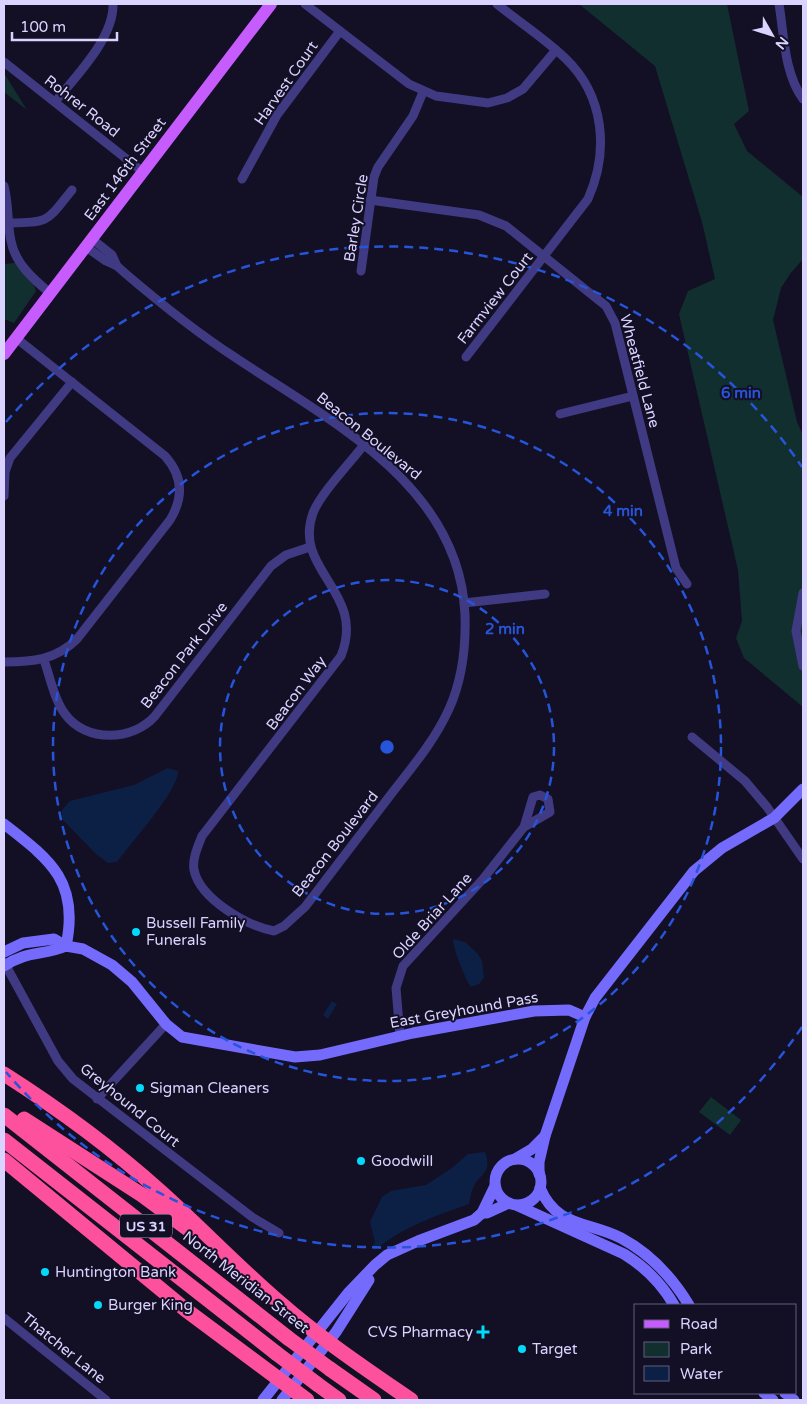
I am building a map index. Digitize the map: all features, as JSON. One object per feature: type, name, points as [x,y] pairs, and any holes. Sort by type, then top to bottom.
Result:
[{"type":"highway","points":[[4,1073],[73,1121],[140,1174],[260,1286]]},
{"type":"highway","points":[[4,1105],[69,1150],[154,1203],[323,1338],[411,1400]]},
{"type":"highway","name":"North Meridian Street","points":[[4,1115],[288,1338],[374,1400]]},
{"type":"highway","name":"US 31","points":[[4,1140],[339,1400]]},
{"type":"highway","points":[[4,1160],[206,1326],[278,1380],[286,1395],[306,1400]]},
{"type":"highway","points":[[4,1168],[61,1208]]},
{"type":"main road","name":"East 146th Street","points":[[4,354],[271,4]]},
{"type":"street","points":[[55,102],[106,35],[112,17],[113,4]]},
{"type":"street","points":[[305,4],[423,92],[477,102],[507,98],[523,89],[556,50]]},
{"type":"street","name":"Farmview Court","points":[[466,357],[588,200],[597,176],[601,151],[601,131],[592,96],[577,71],[556,50],[497,4]]},
{"type":"street","points":[[779,4],[788,62],[792,77],[803,99]]},
{"type":"street","name":"Harvest Court","points":[[242,179],[277,114],[340,30]]},
{"type":"street","name":"Rohrer Road","points":[[4,62],[143,172]]},
{"type":"street","name":"Barley Circle","points":[[361,271],[370,200],[378,167],[413,116],[423,92]]},
{"type":"street","points":[[4,186],[11,242],[18,259],[32,277],[50,292]]},
{"type":"street","points":[[9,223],[43,222],[50,217],[72,190]]},
{"type":"street","name":"Wheatfield Lane","points":[[370,200],[479,215],[506,226],[600,300],[609,311],[614,323],[676,568],[687,584]]},
{"type":"street","name":"Beacon Boulevard","points":[[89,243],[112,256],[117,266],[224,350],[321,413],[406,482],[433,514],[455,560],[464,603],[466,633],[462,666],[450,708],[436,735],[299,913],[274,931],[259,927]]},
{"type":"street","points":[[4,662],[44,660],[69,646],[89,625],[173,515],[181,484],[173,466],[164,456],[16,338]]},
{"type":"street","points":[[4,496],[6,472],[10,458],[72,382]]},
{"type":"street","points":[[560,414],[633,396]]},
{"type":"street","name":"Beacon Way","points":[[259,927],[239,918],[209,894],[194,871],[194,861],[202,836],[334,667],[343,650],[347,630],[343,605],[317,563],[310,547],[310,527],[314,510],[363,446]]},
{"type":"street","name":"Beacon Park Drive","points":[[44,660],[61,706],[74,722],[86,730],[105,734],[120,735],[135,732],[148,724],[158,712],[271,566],[286,555],[310,547]]},
{"type":"street","points":[[803,593],[796,631],[803,666]]},
{"type":"street","points":[[464,603],[545,594]]},
{"type":"street","points":[[692,738],[745,781],[803,859]]},
{"type":"street","points":[[688,1304],[670,1278],[648,1256],[620,1238],[559,1214],[548,1204],[540,1188],[539,1162],[545,1136],[585,1017],[595,998],[691,874],[722,848],[774,818],[803,789]]},
{"type":"street","points":[[4,824],[42,854],[58,873],[68,907],[66,946],[55,951],[22,956],[4,964]]},
{"type":"street","name":"Olde Briar Lane","points":[[400,1036],[396,988],[403,966],[483,879],[524,827]]},
{"type":"street","name":"East Greyhound Pass","points":[[4,952],[15,945],[36,940],[54,939],[66,946],[83,949],[117,969],[137,987],[166,1024],[176,1033],[188,1039],[295,1057],[320,1055],[400,1036],[534,1011],[570,1010],[585,1017]]},
{"type":"street","name":"Greyhound Court","points":[[4,964],[58,1061],[73,1079],[252,1217],[278,1233]]},
{"type":"street","points":[[97,1099],[166,1024]]},
{"type":"street","points":[[545,1136],[532,1149],[502,1165],[495,1179],[498,1193],[513,1204],[624,1254],[641,1265],[653,1277],[673,1304]]},
{"type":"street","points":[[515,1159],[530,1162],[539,1174]]},
{"type":"street","points":[[482,1213],[495,1186]]},
{"type":"street","points":[[286,1395],[323,1338],[367,1281],[401,1249],[464,1225],[482,1213],[531,1200],[540,1188]]},
{"type":"street","name":"Thatcher Lane","points":[[4,1318],[106,1400]]},
{"type":"street","points":[[263,1400],[278,1380],[323,1338]]},
{"type":"green space","points":[[579,4],[727,4],[749,111],[734,124],[747,151],[803,197],[803,259],[781,288],[773,320],[797,422],[803,435],[803,707],[744,658],[736,638],[742,621],[738,570],[679,314],[688,291],[715,279],[702,222],[655,66]]},
{"type":"green space","points":[[4,73],[27,110],[4,92]]},
{"type":"green space","points":[[15,263],[34,285],[36,291],[14,323],[4,319],[4,264]]},
{"type":"green space","points":[[711,1097],[741,1120],[730,1135],[699,1112]]},
{"type":"water","points":[[168,768],[178,771],[171,791],[117,862],[108,863],[96,854],[62,819],[62,810],[70,801],[134,785]]},
{"type":"water","points":[[453,939],[465,942],[478,954],[482,961],[484,978],[479,984],[471,987],[469,984],[457,956]]},
{"type":"water","points":[[332,1001],[337,1004],[328,1019],[323,1015]]},
{"type":"water","points":[[485,1152],[487,1169],[473,1188],[469,1204],[408,1229],[375,1250],[372,1247],[375,1242],[370,1222],[382,1197],[391,1191],[426,1185],[452,1168],[468,1154]]},
{"type":"place","name":"Bussell Family Funerals","points":[[136,932]]},
{"type":"place","name":"Sigman Cleaners","points":[[140,1088]]},
{"type":"place","name":"Goodwill","points":[[361,1161]]},
{"type":"place","name":"Huntington Bank","points":[[45,1272]]},
{"type":"place","name":"Burger King","points":[[98,1305]]},
{"type":"place","name":"CVS Pharmacy","points":[[483,1332]]},
{"type":"place","name":"Target","points":[[522,1349]]}]
